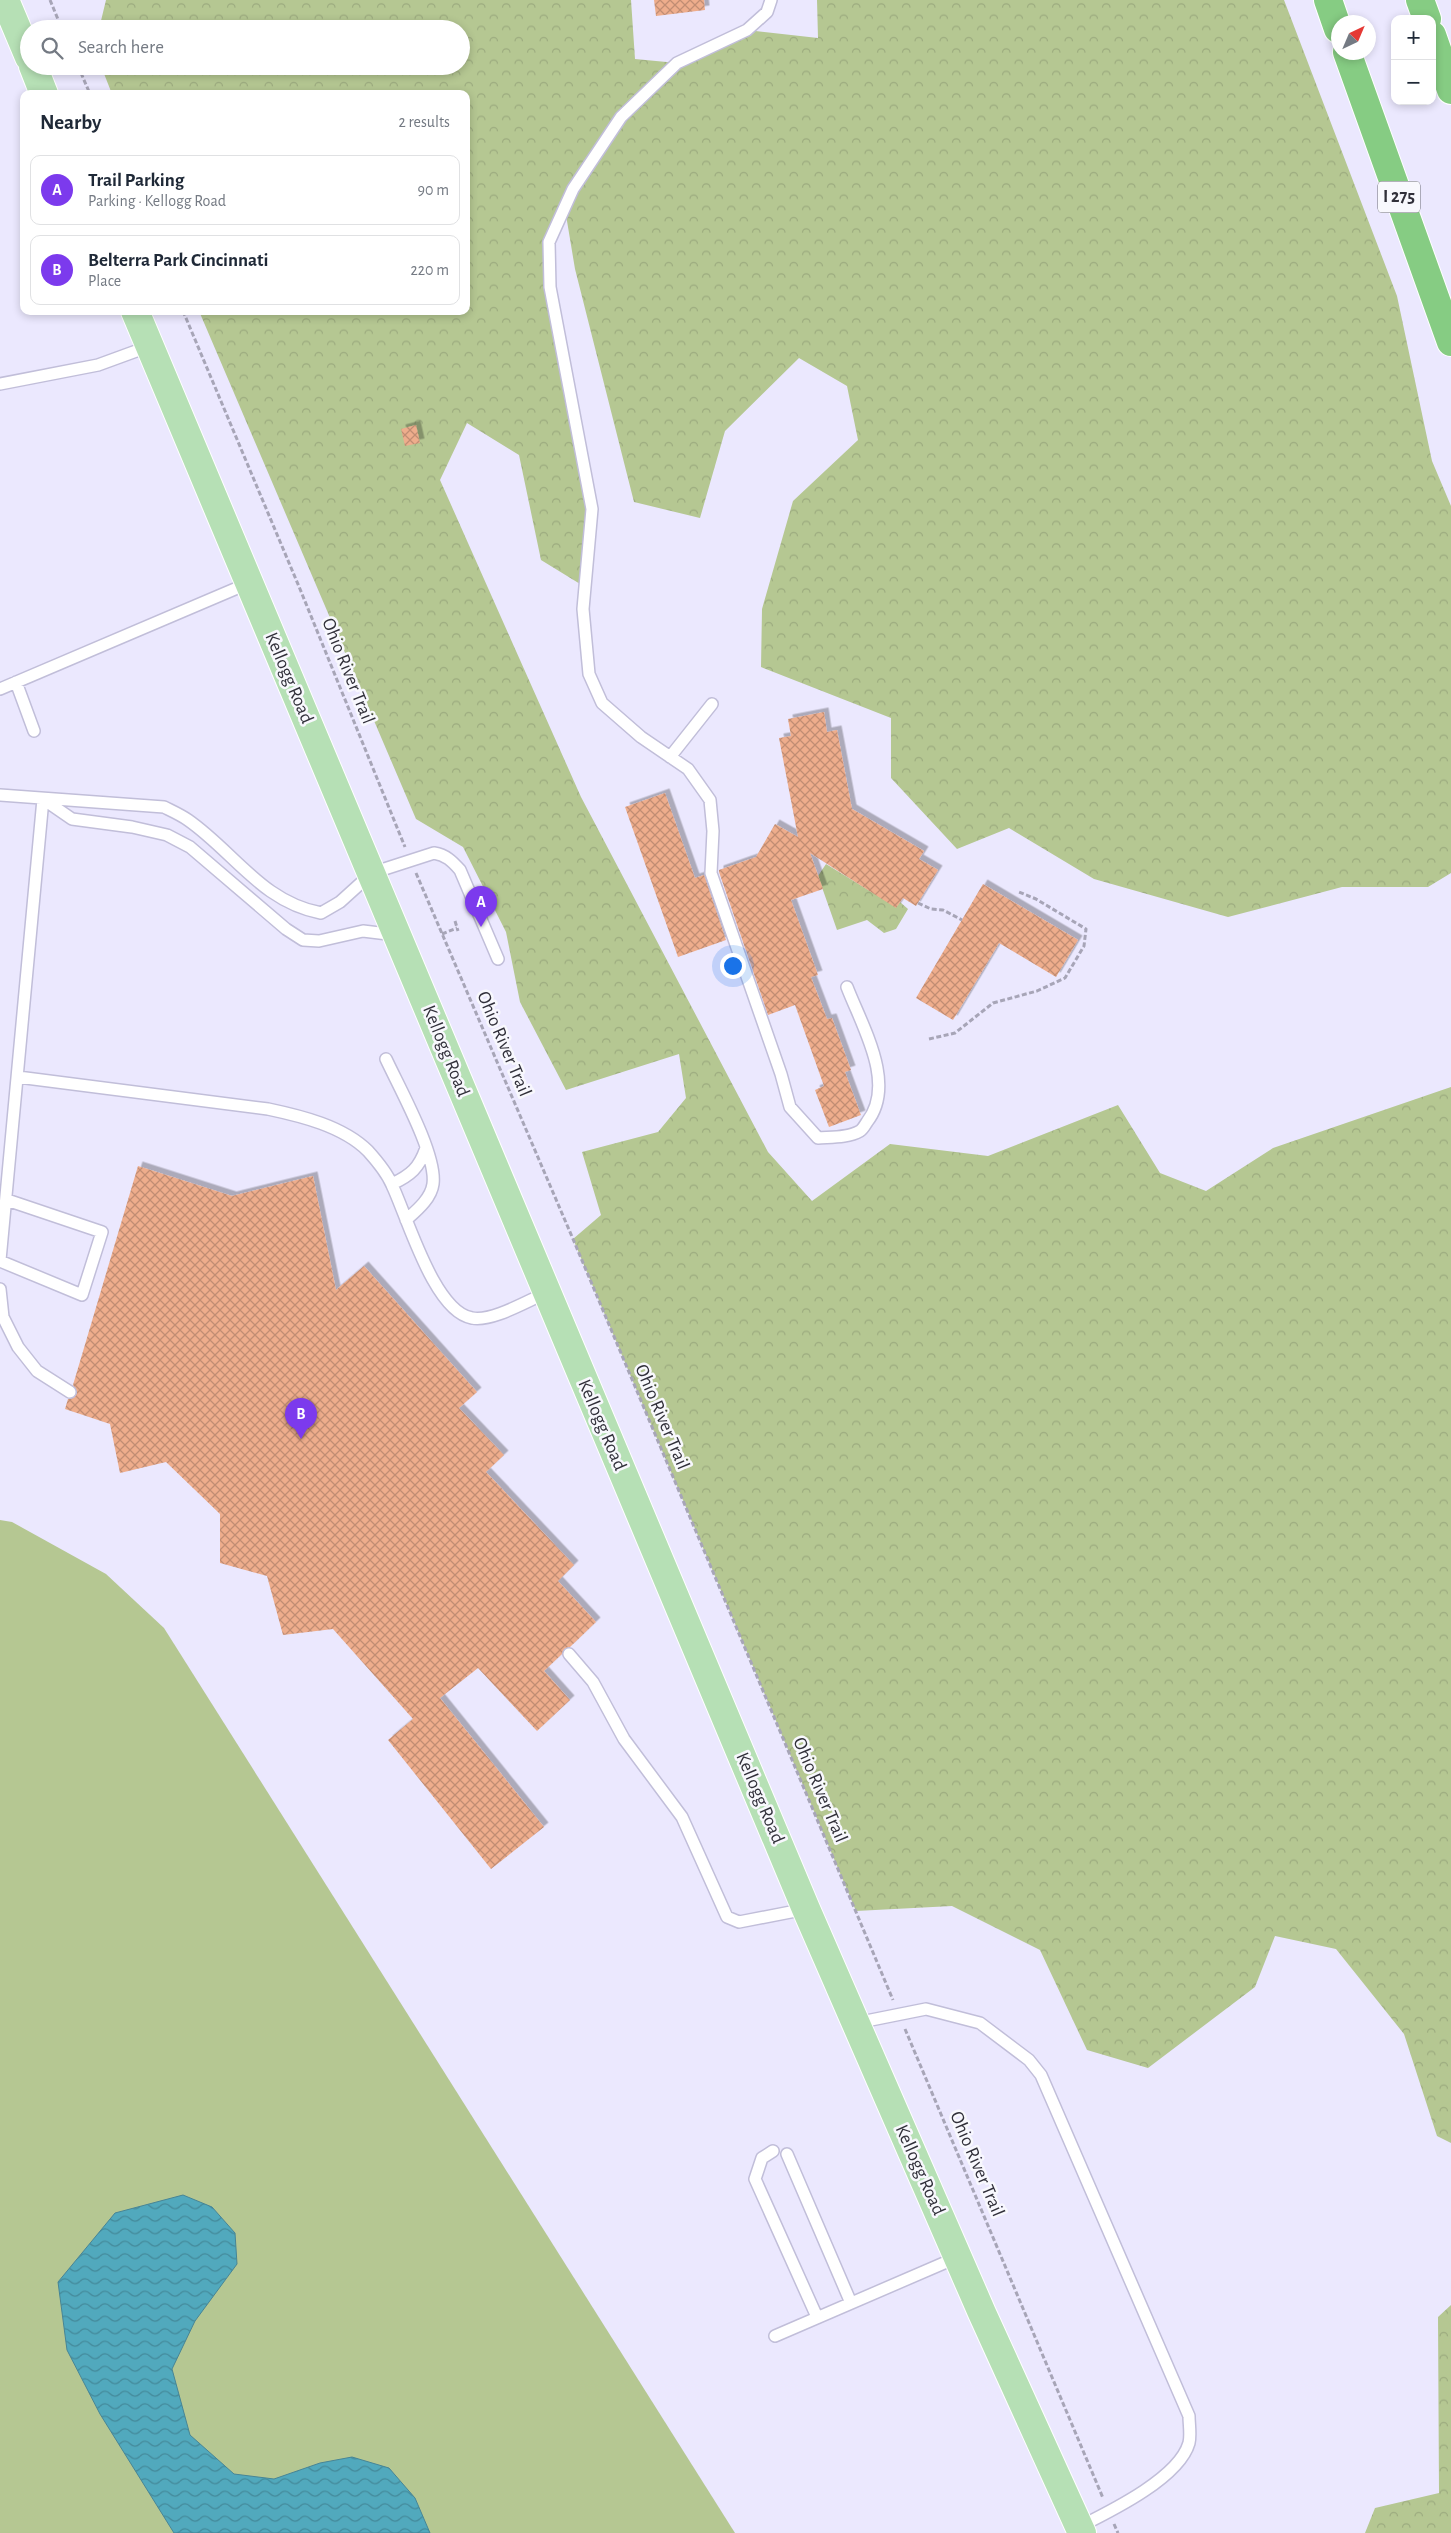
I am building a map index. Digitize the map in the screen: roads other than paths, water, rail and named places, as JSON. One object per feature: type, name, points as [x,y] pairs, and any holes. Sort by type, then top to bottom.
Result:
[{"type":"highway","points":[[1328,0],[1333,15]]},
{"type":"highway","points":[[1420,0],[1426,15]]},
{"type":"highway","points":[[1436,47],[1451,90]]},
{"type":"highway","name":"I 275","points":[[1350,60],[1451,342]]},
{"type":"main road","points":[[5,0],[20,36]]},
{"type":"main road","points":[[37,75],[42,90]]},
{"type":"main road","name":"Kellogg Road","points":[[137,315],[806,1909],[958,2257],[1081,2530]]},
{"type":"lane","points":[[771,0],[767,12],[747,30],[677,63],[621,117],[573,189],[549,242],[550,287],[592,509],[583,609],[589,674],[602,703],[641,737],[688,769],[710,800],[713,831],[711,873],[782,1074],[790,1107],[818,1138],[837,1137],[860,1131],[871,1117],[880,1095],[875,1062],[847,987]]},
{"type":"lane","points":[[0,384],[98,365],[150,346]]},
{"type":"lane","points":[[0,689],[249,584]]},
{"type":"lane","points":[[16,682],[34,731]]},
{"type":"lane","points":[[670,757],[712,704]]},
{"type":"lane","points":[[0,796],[164,807],[188,820],[266,889],[300,909],[321,913],[340,902],[372,873],[411,862],[434,853],[441,854],[451,860],[460,870],[498,959]]},
{"type":"lane","points":[[44,799],[72,819],[167,835],[190,847],[286,929],[303,940],[319,941],[363,931],[398,936]]},
{"type":"lane","points":[[5,1194],[102,1232],[82,1295],[0,1261],[5,1194],[44,799]]},
{"type":"lane","points":[[386,1059],[433,1166],[433,1185],[422,1205],[406,1220]]},
{"type":"lane","points":[[18,1077],[268,1108],[302,1116],[341,1133],[367,1150],[392,1184],[430,1276],[456,1311],[471,1318],[486,1318],[546,1293]]},
{"type":"lane","points":[[392,1184],[409,1176],[420,1165],[426,1148]]},
{"type":"lane","points":[[0,1289],[3,1317],[18,1347],[37,1371],[70,1392]]},
{"type":"lane","points":[[569,1654],[593,1682],[624,1739],[682,1817],[727,1917],[738,1922],[806,1909]]},
{"type":"lane","points":[[856,2023],[926,2009],[980,2024],[1029,2060],[1041,2075],[1189,2416],[1190,2442],[1182,2458],[1169,2473],[1081,2530]]},
{"type":"lane","points":[[773,2151],[762,2158],[755,2178],[817,2317]]},
{"type":"lane","points":[[787,2154],[851,2303]]},
{"type":"lane","points":[[775,2336],[958,2257]]},
{"type":"water","points":[[183,2195],[212,2207],[235,2233],[237,2264],[195,2321],[172,2369],[190,2435],[234,2474],[274,2479],[320,2463],[352,2457],[389,2468],[415,2498],[430,2533],[174,2533],[100,2414],[67,2350],[58,2282],[115,2213]]},
{"type":"place","name":"Trail Parking","points":[[481,927]]},
{"type":"place","name":"Belterra Park Cincinnati","points":[[301,1439]]}]
